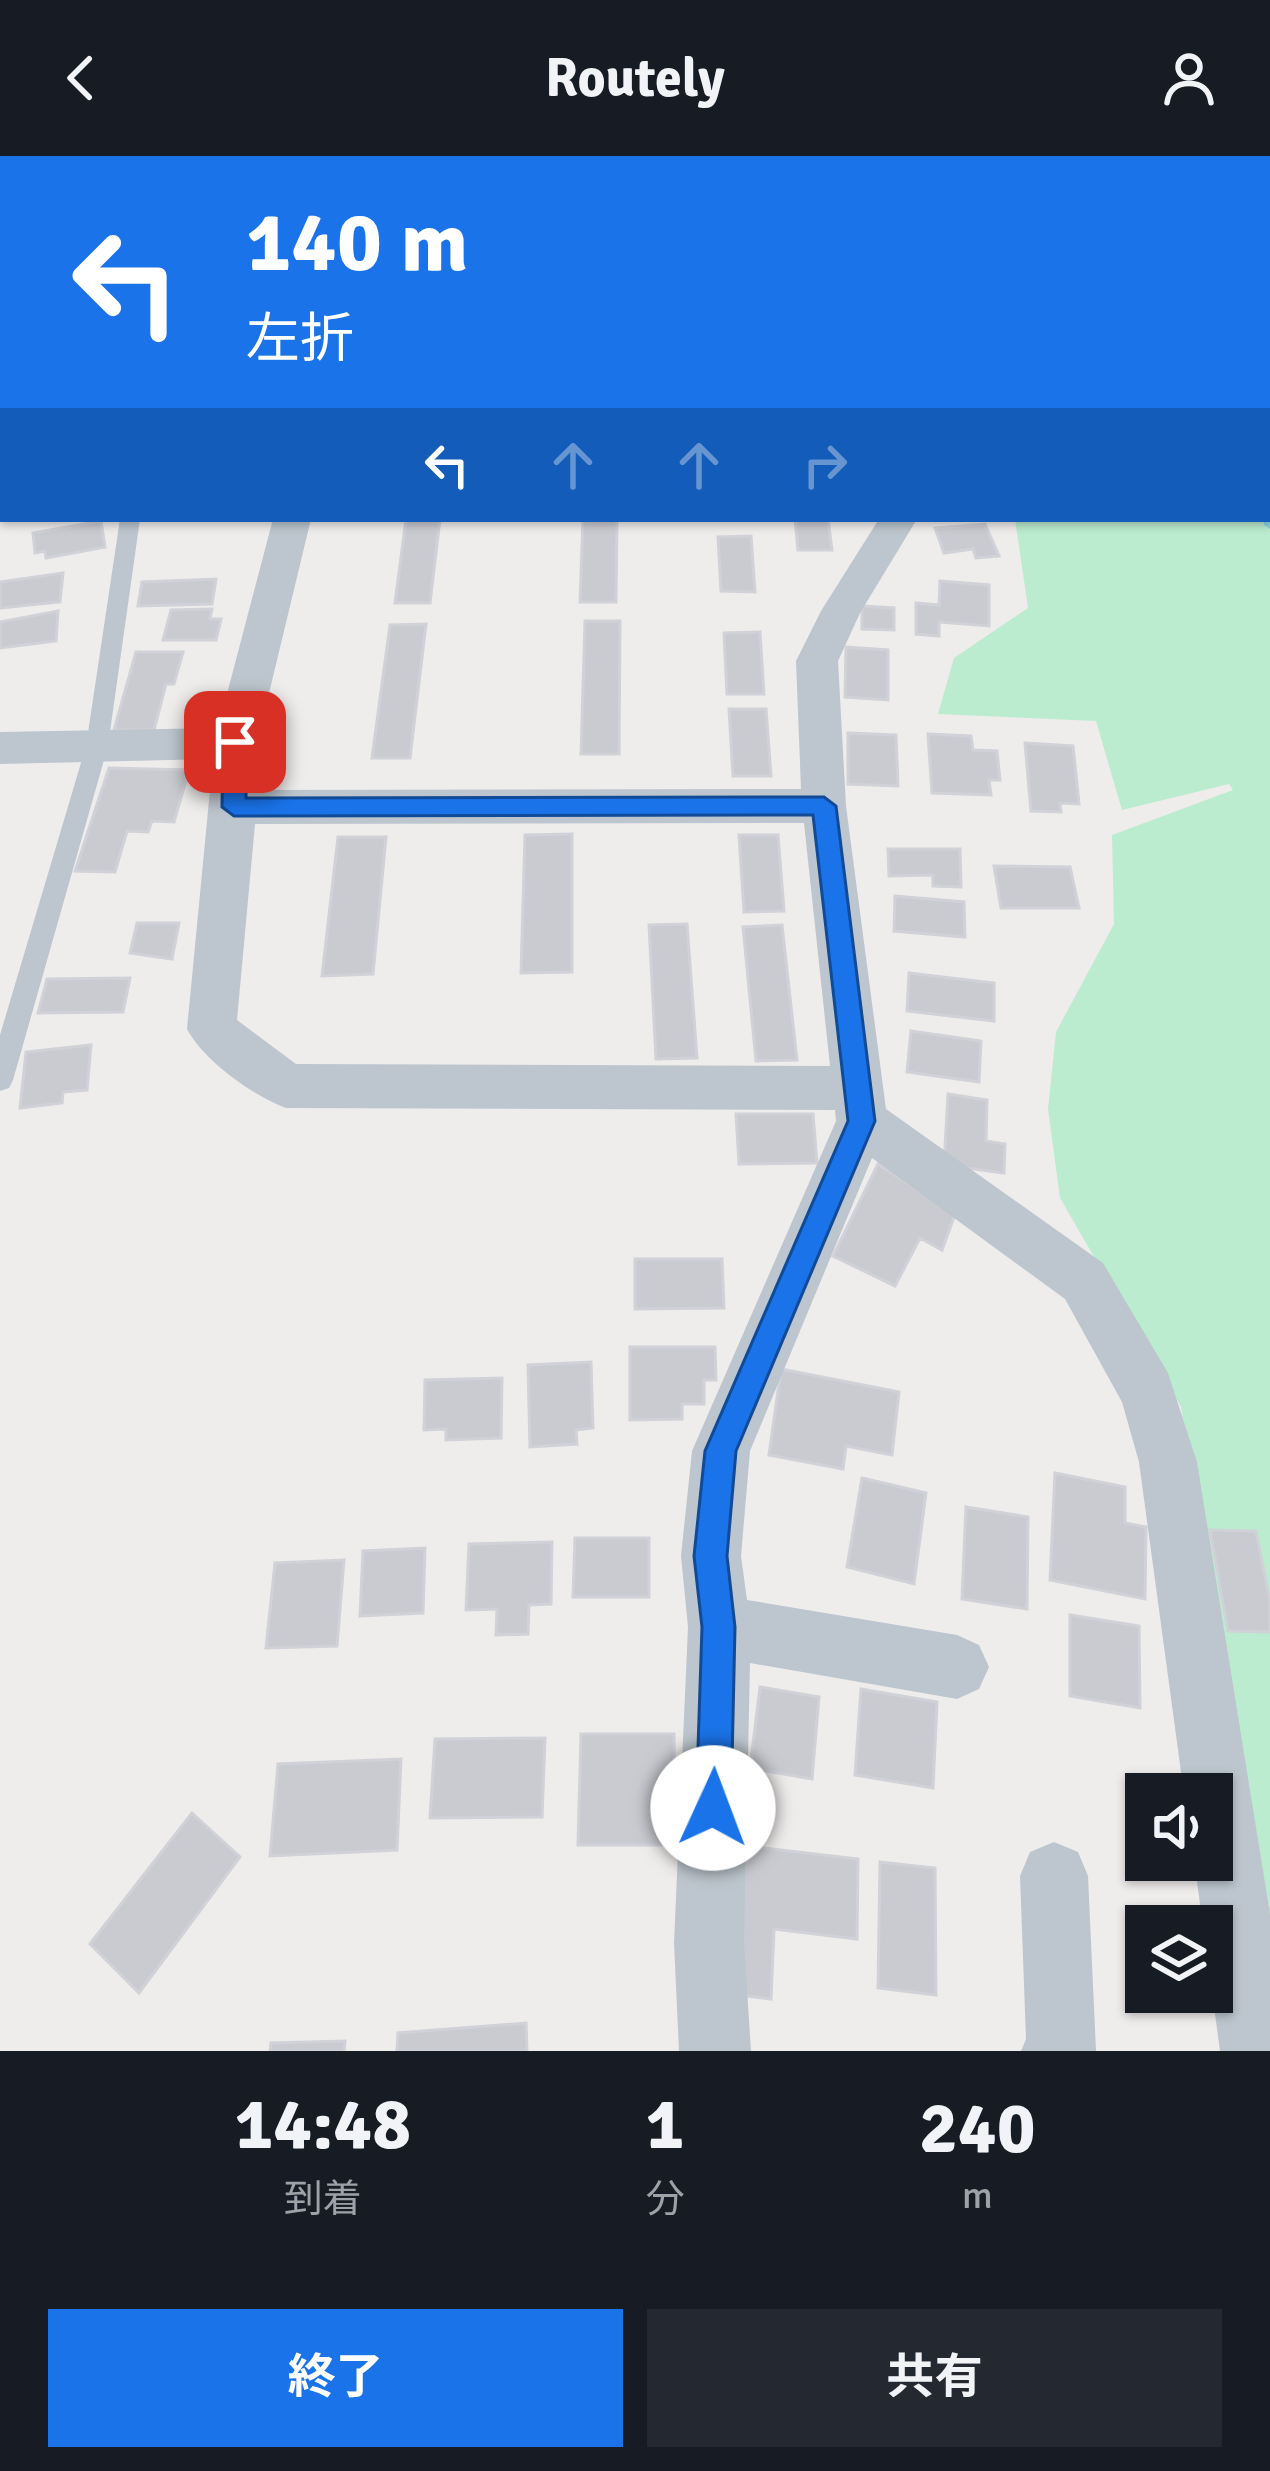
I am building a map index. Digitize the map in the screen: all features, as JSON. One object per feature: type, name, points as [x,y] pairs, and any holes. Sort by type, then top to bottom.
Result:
[{"type":"street","points":[[291,522],[235,742],[234,807],[212,1029],[286,1086],[860,1105],[1084,1281],[1148,1393],[1168,1462],[1256,2051]]},
{"type":"street","points":[[715,2051],[710,1943],[718,1627],[711,1556],[721,1451],[860,1105],[824,806],[817,661],[841,611],[898,522]]},
{"type":"street","points":[[0,748],[235,742]]},
{"type":"street","points":[[234,807],[824,806]]},
{"type":"street","points":[[718,1627],[957,1667]]},
{"type":"street","points":[[1054,1876],[1062,2046],[1057,2051]]},
{"type":"lane","points":[[0,1080],[98,746],[130,522]]},
{"type":"green space","points":[[1015,522],[1270,522],[1270,2051],[1231,1688],[1181,1407],[1060,1198],[1048,1109],[1056,1032],[1114,924],[1112,835],[1233,790],[1229,784],[1122,810],[1096,721],[938,714],[954,658],[1028,608]]},
{"type":"building","points":[[101,522],[105,547],[46,558],[45,551],[35,553],[33,533]]},
{"type":"building","points":[[406,522],[440,522],[430,603],[395,603]]},
{"type":"building","points":[[583,522],[617,522],[616,602],[580,602]]},
{"type":"building","points":[[795,522],[828,522],[832,550],[798,550]]},
{"type":"building","points":[[985,524],[999,556],[976,558],[973,549],[944,553],[935,528]]},
{"type":"building","points":[[751,536],[755,592],[721,591],[718,537]]},
{"type":"building","points":[[63,573],[60,602],[0,608],[0,582]]},
{"type":"building","points":[[216,579],[212,604],[138,606],[142,582]]},
{"type":"building","points":[[940,581],[989,585],[989,626],[939,622],[939,636],[916,634],[916,603],[939,605]]},
{"type":"building","points":[[862,606],[894,608],[894,630],[862,629]]},
{"type":"building","points":[[212,609],[210,619],[221,619],[216,640],[163,640],[171,610]]},
{"type":"building","points":[[58,611],[56,641],[0,648],[0,622]]},
{"type":"building","points":[[585,621],[620,621],[619,754],[581,754]]},
{"type":"building","points":[[426,624],[410,758],[372,758],[390,625]]},
{"type":"building","points":[[760,632],[764,694],[727,694],[724,633]]},
{"type":"building","points":[[846,647],[888,650],[888,700],[845,697]]},
{"type":"building","points":[[136,652],[183,652],[174,684],[166,684],[154,730],[114,730]]},
{"type":"building","points":[[729,709],[766,709],[771,776],[733,776]]},
{"type":"building","points":[[848,733],[896,735],[898,786],[848,784]]},
{"type":"building","points":[[928,734],[971,736],[973,750],[997,751],[1000,780],[989,780],[991,795],[932,793]]},
{"type":"building","points":[[1025,743],[1073,746],[1079,804],[1060,803],[1061,812],[1031,811]]},
{"type":"building","points":[[109,768],[189,770],[174,822],[152,821],[148,832],[127,831],[115,872],[75,871]]},
{"type":"building","points":[[572,834],[572,972],[521,973],[525,835]]},
{"type":"building","points":[[739,835],[778,835],[784,911],[744,912]]},
{"type":"building","points":[[338,837],[386,837],[373,974],[322,976]]},
{"type":"building","points":[[888,849],[960,849],[961,887],[933,886],[933,875],[889,876]]},
{"type":"building","points":[[994,866],[1070,867],[1079,908],[1001,908]]},
{"type":"building","points":[[895,896],[964,902],[965,937],[894,931]]},
{"type":"building","points":[[137,923],[179,923],[172,959],[130,953]]},
{"type":"building","points":[[687,924],[697,1058],[656,1059],[649,925]]},
{"type":"building","points":[[782,925],[797,1060],[756,1061],[743,927]]},
{"type":"building","points":[[909,973],[994,983],[994,1021],[907,1011]]},
{"type":"building","points":[[130,978],[123,1012],[38,1013],[47,979]]},
{"type":"building","points":[[911,1031],[981,1041],[979,1082],[907,1072]]},
{"type":"building","points":[[91,1045],[87,1090],[63,1092],[62,1103],[20,1108],[26,1052]]},
{"type":"building","points":[[948,1094],[987,1100],[986,1141],[1005,1144],[1004,1173],[944,1165]]},
{"type":"building","points":[[736,1114],[813,1114],[817,1163],[739,1164]]},
{"type":"building","points":[[878,1164],[955,1214],[942,1250],[920,1238],[895,1286],[833,1256]]},
{"type":"building","points":[[635,1259],[722,1259],[724,1308],[635,1309]]},
{"type":"building","points":[[630,1347],[715,1347],[716,1380],[704,1380],[704,1404],[682,1404],[682,1419],[630,1420]]},
{"type":"building","points":[[591,1362],[593,1428],[576,1430],[577,1444],[530,1447],[528,1365]]},
{"type":"building","points":[[781,1369],[899,1392],[892,1455],[846,1446],[843,1469],[769,1455]]},
{"type":"building","points":[[502,1378],[501,1438],[446,1440],[446,1429],[424,1430],[425,1380]]},
{"type":"building","points":[[1055,1473],[1125,1487],[1125,1523],[1146,1527],[1145,1599],[1050,1580]]},
{"type":"building","points":[[862,1478],[926,1493],[914,1584],[847,1567]]},
{"type":"building","points":[[966,1507],[1028,1517],[1027,1609],[962,1599]]},
{"type":"building","points":[[1210,1530],[1256,1531],[1270,1602],[1270,1632],[1228,1631]]},
{"type":"building","points":[[575,1538],[649,1538],[649,1597],[573,1597]]},
{"type":"building","points":[[552,1542],[551,1604],[529,1605],[528,1634],[496,1635],[497,1609],[466,1610],[469,1544]]},
{"type":"building","points":[[425,1548],[423,1613],[360,1616],[363,1551]]},
{"type":"building","points":[[344,1560],[337,1646],[266,1648],[275,1563]]},
{"type":"building","points":[[1070,1615],[1139,1626],[1140,1708],[1070,1696]]},
{"type":"building","points":[[760,1687],[819,1697],[812,1779],[750,1768]]},
{"type":"building","points":[[861,1689],[937,1702],[933,1788],[855,1775]]},
{"type":"building","points":[[581,1734],[674,1734],[675,1845],[578,1845]]},
{"type":"building","points":[[545,1738],[542,1817],[430,1818],[435,1739]]},
{"type":"building","points":[[401,1759],[397,1850],[270,1856],[278,1764]]},
{"type":"building","points":[[192,1813],[240,1857],[139,1993],[90,1944]]},
{"type":"building","points":[[746,1846],[858,1859],[857,1939],[774,1929],[771,1999],[738,1995]]},
{"type":"building","points":[[880,1862],[935,1868],[936,1995],[878,1988]]},
{"type":"building","points":[[526,2023],[527,2051],[397,2051],[398,2033]]},
{"type":"building","points":[[345,2041],[344,2051],[270,2051],[271,2043]]},
{"type":"route","points":[[235,742],[234,807],[824,806],[862,1121],[721,1451],[711,1556],[718,1627],[713,1808]]}]
